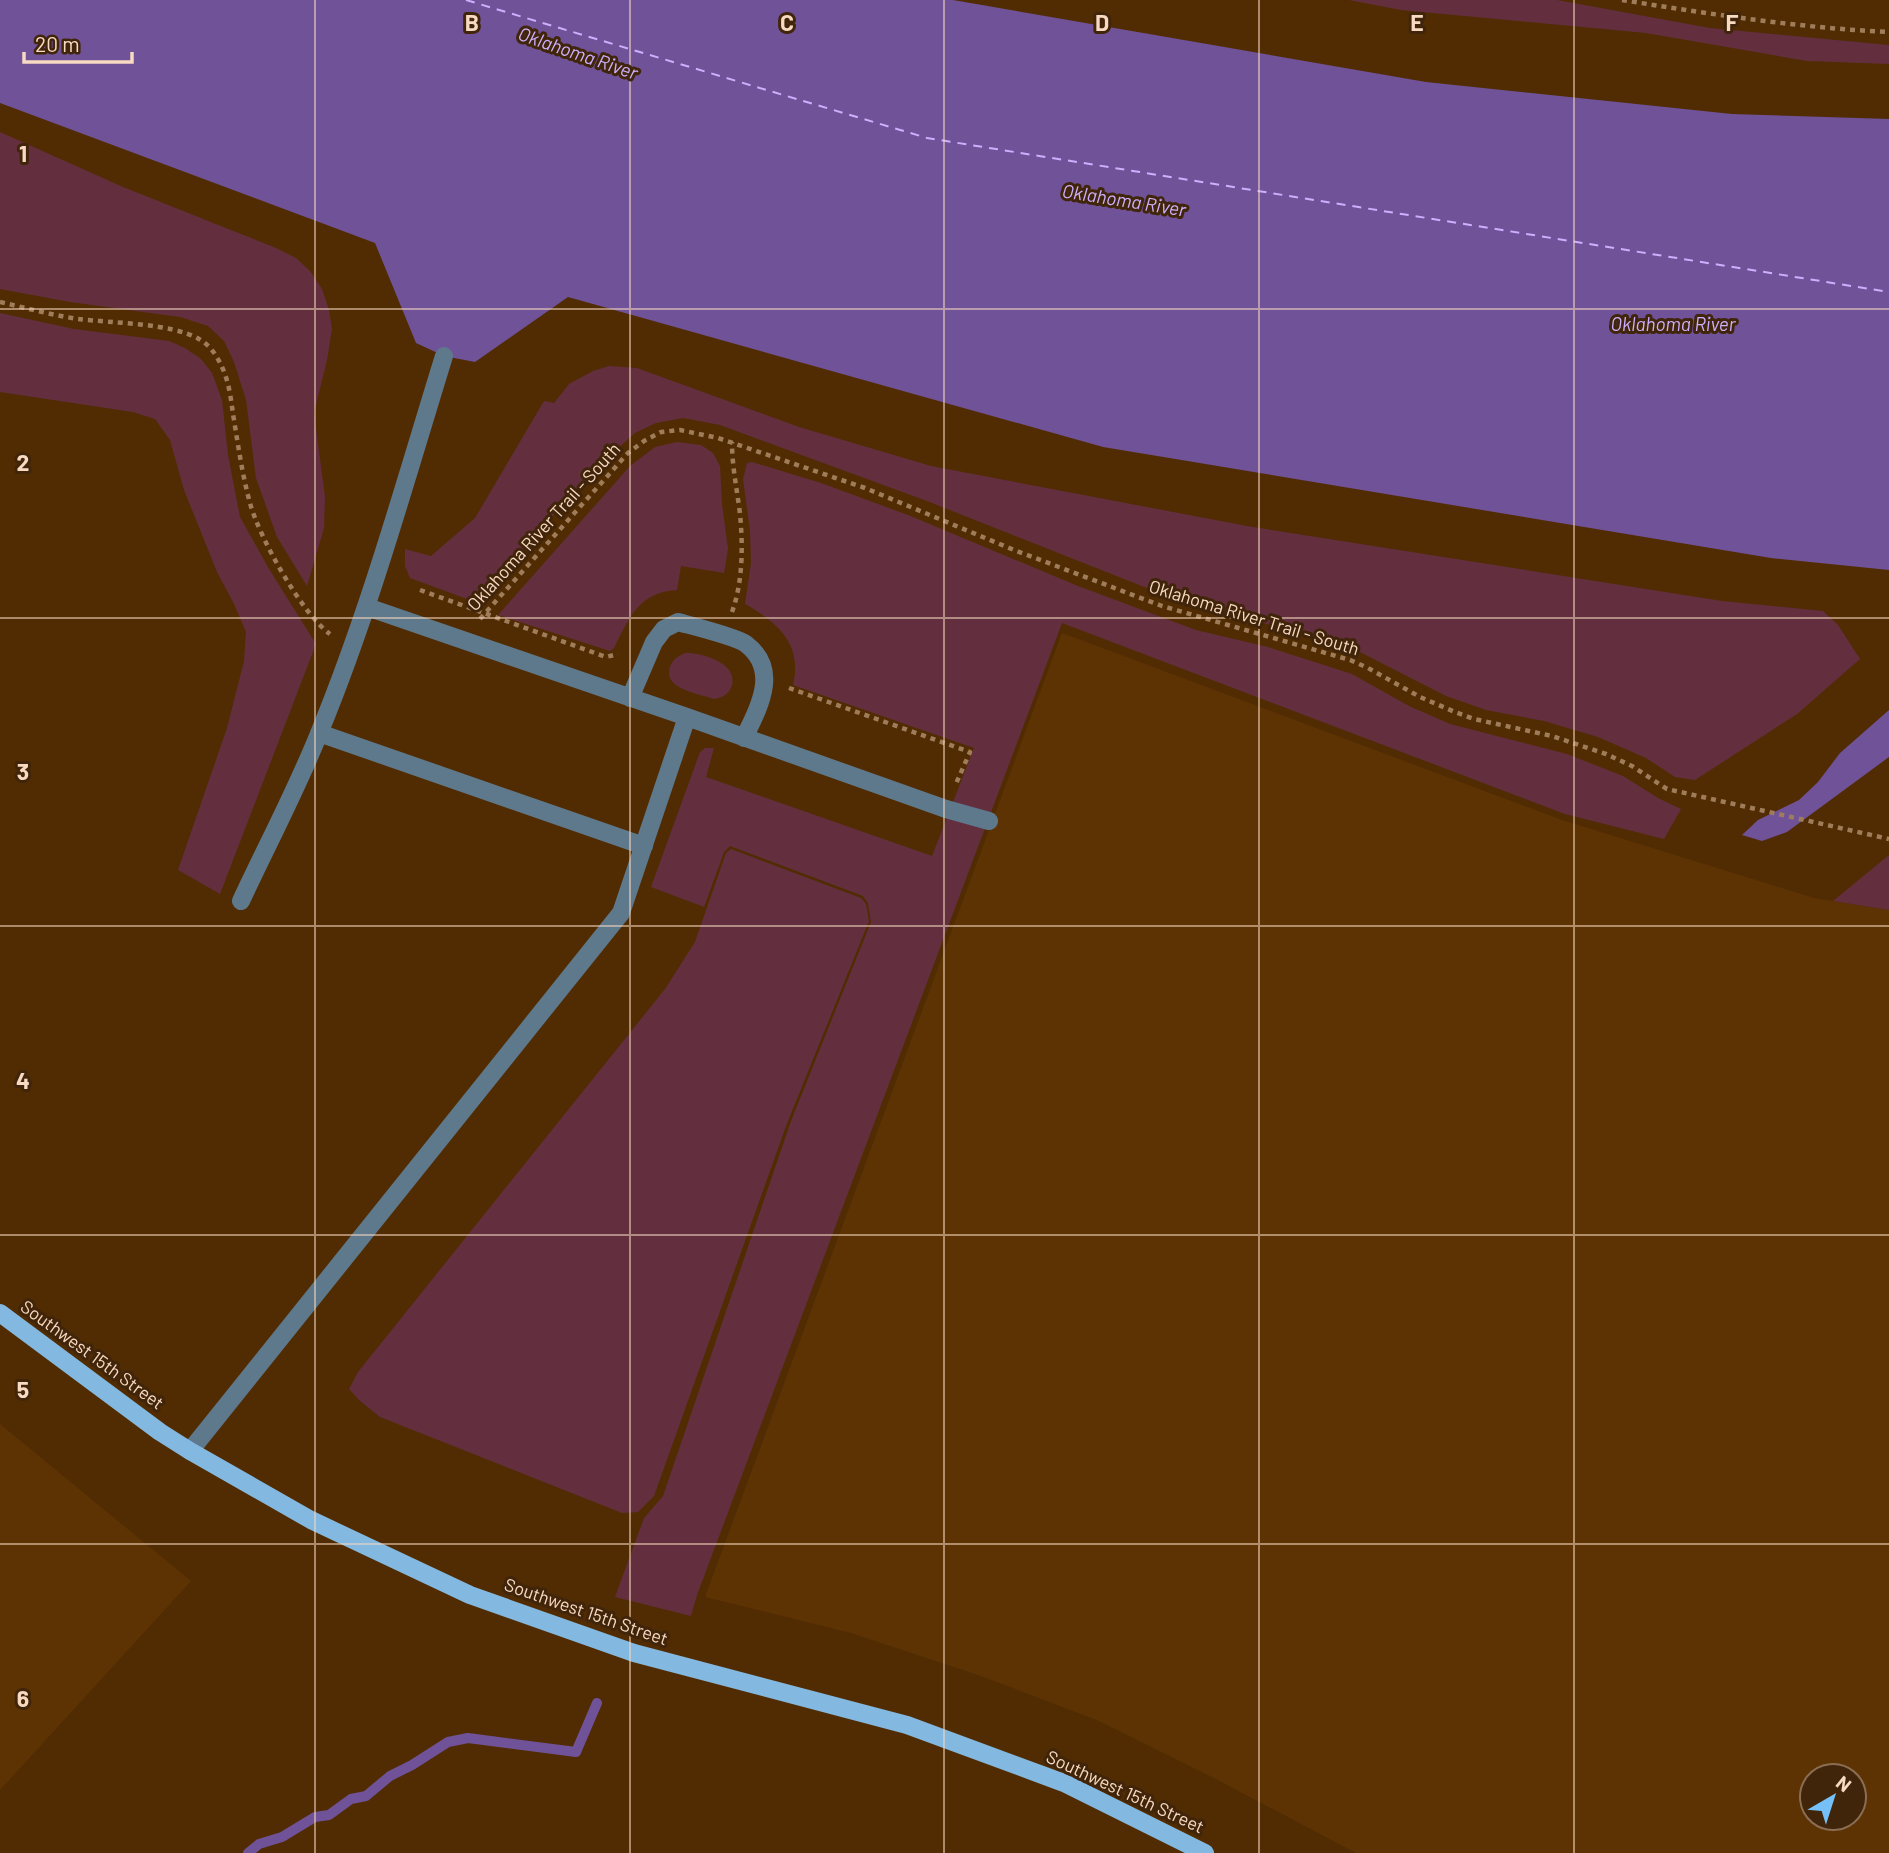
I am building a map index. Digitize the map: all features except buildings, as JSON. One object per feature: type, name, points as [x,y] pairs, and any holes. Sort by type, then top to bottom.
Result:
[{"type":"main road","name":"Southwest 15th Street","points":[[0,1313],[160,1432],[190,1451],[311,1520],[470,1595],[634,1653],[907,1725],[1064,1783],[1205,1853]]},
{"type":"lane","points":[[241,901],[320,733],[351,650],[367,607],[444,356]]},
{"type":"lane","points":[[367,607],[946,809],[989,821]]},
{"type":"lane","points":[[631,698],[654,642],[664,629],[678,622],[744,642],[764,668],[765,685],[755,717],[744,738]]},
{"type":"lane","points":[[190,1451],[621,912],[687,717]]},
{"type":"lane","points":[[320,733],[644,846]]},
{"type":"path","points":[[1622,0],[1779,22],[1889,32]]},
{"type":"path","points":[[0,302],[77,318],[182,331],[201,339],[213,351],[223,368],[248,492],[258,524],[286,577],[319,627],[351,650]]},
{"type":"path","name":"Oklahoma River Trail - South","points":[[461,640],[628,453],[661,432],[680,430],[732,442],[865,488],[1014,550],[1162,606],[1350,660],[1455,712],[1485,722],[1552,736],[1606,754],[1632,766],[1667,789],[1889,839]]},
{"type":"path","points":[[723,636],[735,603],[742,554],[732,442]]},
{"type":"shaded area","points":[[1349,0],[1557,0],[1710,28],[1889,45],[1889,64],[1807,61],[1646,33],[1401,10]]},
{"type":"shaded area","points":[[0,132],[123,187],[276,248],[296,258],[310,271],[322,289],[332,329],[314,413],[325,497],[324,528],[307,586],[277,537],[256,478],[246,400],[224,341],[208,326],[180,317],[0,289]]},
{"type":"shaded area","points":[[0,313],[74,329],[169,341],[201,359],[212,373],[222,400],[228,455],[240,517],[316,644],[220,894],[178,870],[227,728],[244,661],[246,632],[217,572],[184,490],[170,440],[155,419],[133,412],[0,392]]},
{"type":"shaded area","points":[[609,366],[637,368],[799,427],[931,466],[1247,526],[1722,601],[1823,611],[1838,625],[1860,659],[1797,714],[1695,780],[1675,777],[1646,758],[1598,737],[1544,721],[1486,710],[1446,696],[1354,649],[1162,594],[927,501],[720,425],[683,418],[656,423],[635,433],[597,467],[475,602],[410,578],[405,566],[405,549],[431,556],[475,518],[544,401],[554,403],[569,384]]},
{"type":"shaded area","points":[[677,442],[701,445],[713,453],[720,466],[728,549],[724,573],[681,566],[677,590],[664,592],[644,601],[610,651],[498,615],[630,466],[655,447]]},
{"type":"shaded area","points":[[752,462],[821,483],[908,515],[1078,586],[1196,630],[1268,647],[1352,674],[1409,706],[1450,724],[1567,754],[1623,776],[1681,809],[1664,839],[1565,814],[1062,623],[691,1616],[615,1597],[644,1518],[663,1496],[791,1121],[871,922],[868,903],[863,896],[730,846],[724,852],[704,907],[651,887],[700,752],[705,748],[714,748],[706,777],[932,856],[974,748],[793,685],[795,670],[791,646],[777,627],[745,604],[751,563],[743,479],[747,463]]},
{"type":"shaded area","points":[[1062,633],[1562,820],[1814,898],[1889,910],[1889,1853],[1356,1853],[1099,1721],[981,1676],[851,1633],[705,1597]]},
{"type":"shaded area","points":[[686,653],[709,657],[725,666],[733,680],[728,693],[714,699],[684,689],[672,681],[669,674],[671,664]]},
{"type":"shaded area","points":[[731,849],[861,898],[866,904],[869,921],[786,1126],[654,1496],[638,1512],[622,1513],[380,1417],[349,1389],[358,1372],[665,989],[695,942],[726,853]]},
{"type":"shaded area","points":[[1889,855],[1889,910],[1833,901]]},
{"type":"shaded area","points":[[0,1424],[191,1581],[0,1790]]},
{"type":"water","name":"Oklahoma River","points":[[0,0],[953,0],[1426,82],[1732,114],[1889,119],[1889,570],[1771,558],[1103,447],[568,297],[475,362],[444,356],[416,343],[375,243],[0,103]]},
{"type":"water","points":[[1889,710],[1889,757],[1787,832],[1762,841],[1742,835],[1758,820],[1799,800],[1818,782],[1840,753]]},
{"type":"waterway","points":[[248,1853],[259,1844],[282,1837],[315,1817],[329,1815],[351,1799],[366,1796],[390,1776],[448,1742],[468,1738],[576,1752],[597,1703]]},
{"type":"ferry route","points":[[466,0],[927,138],[1889,292]]}]
